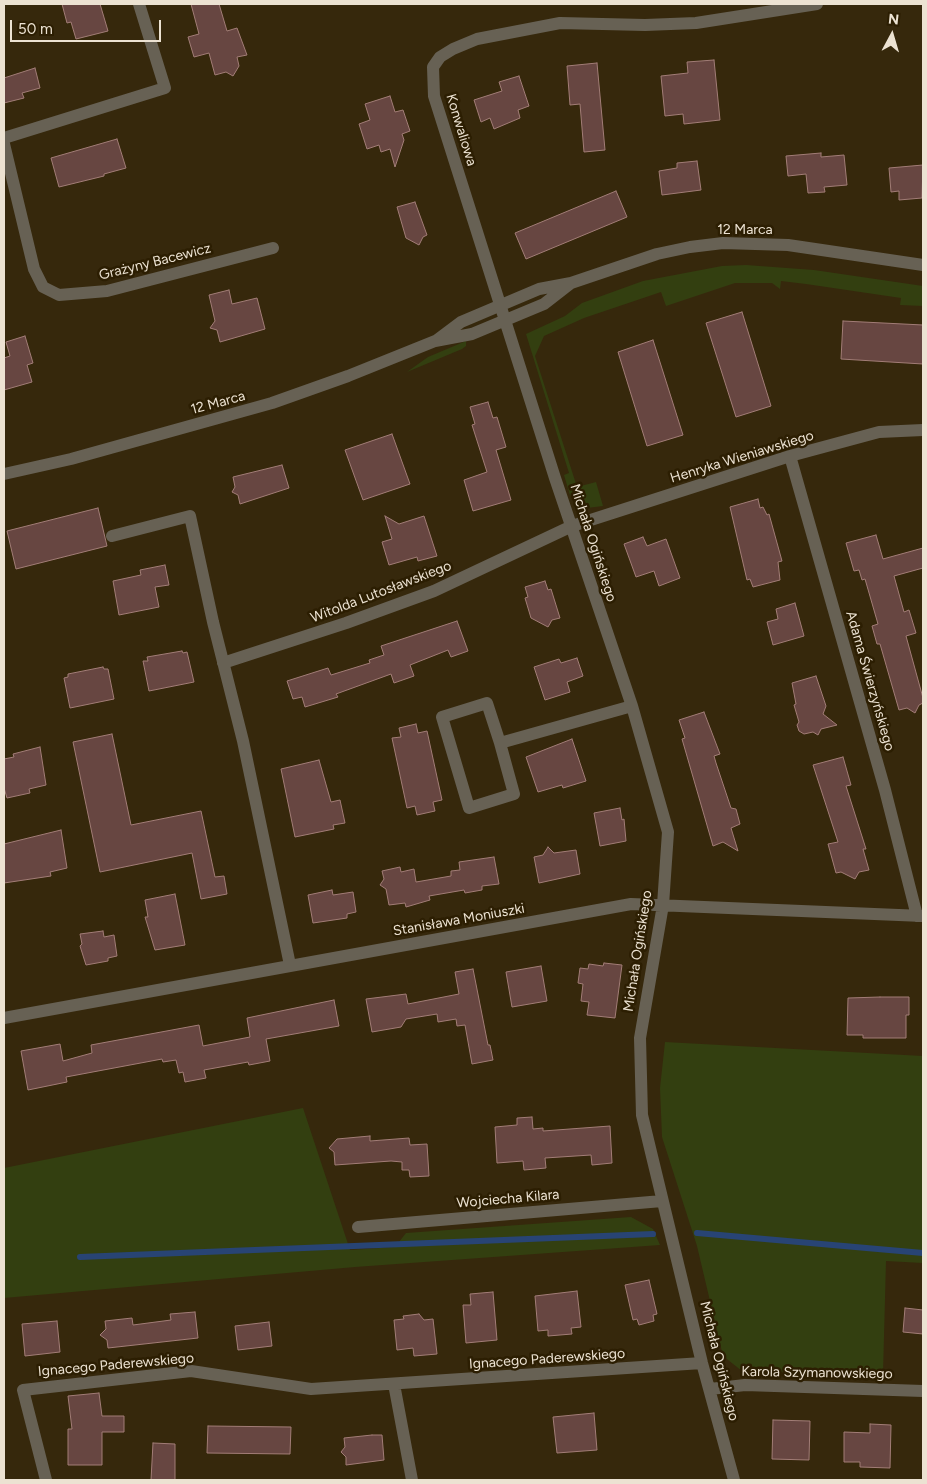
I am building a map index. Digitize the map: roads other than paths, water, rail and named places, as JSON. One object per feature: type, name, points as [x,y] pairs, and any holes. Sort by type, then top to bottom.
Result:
[{"type":"street","points":[[4,138],[165,88],[139,4]]},
{"type":"street","name":"Konwaliowa","points":[[505,320],[434,96],[433,67],[440,57],[453,49],[477,39],[560,23],[644,26],[696,23],[817,4]]},
{"type":"street","name":"Grażyny Bacewicz","points":[[4,144],[34,269],[44,288],[59,295],[107,292],[273,248]]},
{"type":"street","name":"12 Marca","points":[[435,341],[461,322],[539,290],[572,283],[657,254],[723,243],[788,245],[826,249],[923,265]]},
{"type":"street","name":"12 Marca","points":[[4,474],[71,459],[272,403],[348,376],[435,341],[467,336],[544,304],[572,283]]},
{"type":"street","name":"Michała Ogińskiego","points":[[505,320],[632,706],[668,832],[663,905],[640,1038],[642,1115],[662,1201],[676,1248],[702,1364],[734,1480]]},
{"type":"street","name":"Henryka Wieniawskiego","points":[[572,526],[790,456],[879,432],[923,430]]},
{"type":"street","name":"Adama Świerzyńskiego","points":[[790,456],[920,916]]},
{"type":"street","points":[[112,536],[190,516],[242,740],[290,966]]},
{"type":"street","name":"Witolda Lutosławskiego","points":[[223,663],[346,624],[434,591],[572,526]]},
{"type":"street","points":[[486,703],[500,743],[514,794],[469,808],[442,716],[486,703]]},
{"type":"street","points":[[500,743],[632,706]]},
{"type":"street","name":"Stanisława Moniuszki","points":[[4,1018],[631,904],[920,916]]},
{"type":"street","name":"Wojciecha Kilara","points":[[358,1227],[662,1201]]},
{"type":"street","name":"Ignacego Paderewskiego","points":[[46,1480],[23,1390],[191,1371],[311,1389],[702,1364]]},
{"type":"street","points":[[394,1384],[412,1480]]},
{"type":"street","name":"Karola Szymanowskiego","points":[[710,1389],[745,1385],[923,1391]]},
{"type":"waterway","points":[[697,1233],[923,1253]]},
{"type":"waterway","points":[[80,1257],[653,1234]]}]
